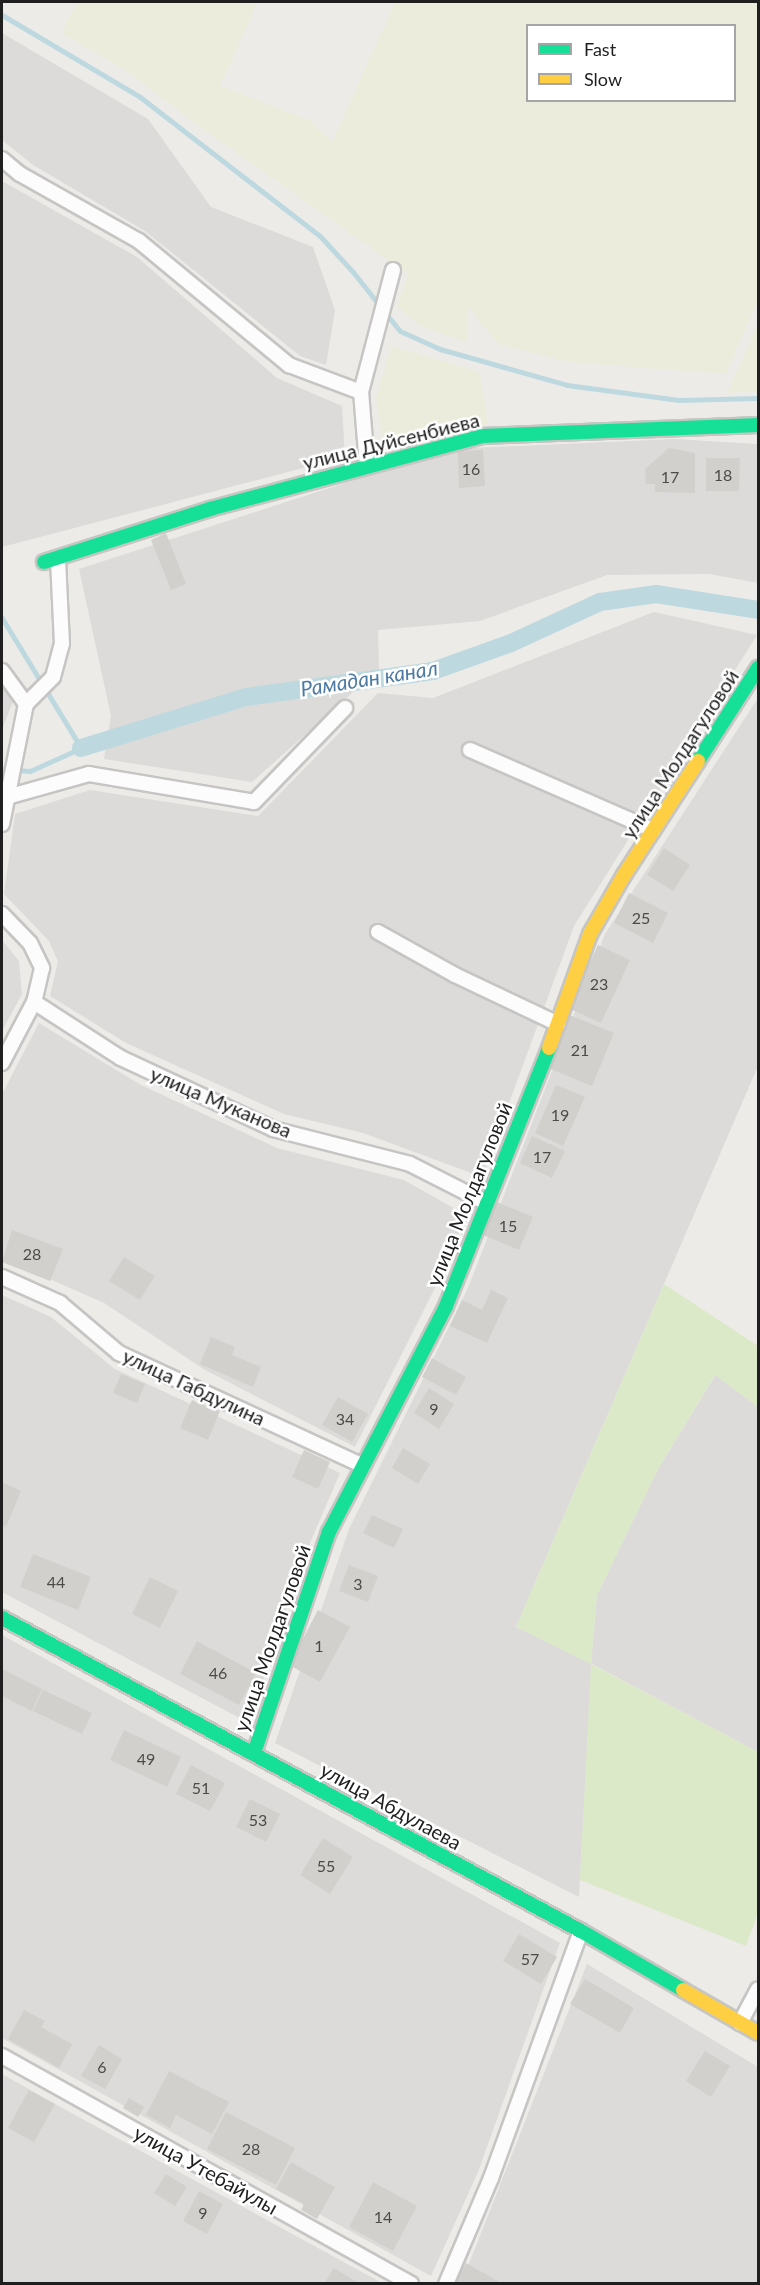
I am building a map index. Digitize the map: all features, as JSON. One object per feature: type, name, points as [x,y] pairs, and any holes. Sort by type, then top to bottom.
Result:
[{"type":"street","points":[[2,159],[20,174],[139,241],[289,365],[361,392]]},
{"type":"street","points":[[367,466],[361,392],[393,270]]},
{"type":"street","name":"улица Дуйсенбиева","points":[[26,704],[53,677],[62,644],[51,560],[210,509],[482,435],[759,425]]},
{"type":"street","name":"улица Молдагуловой","points":[[254,1753],[329,1532],[446,1306],[558,1024],[590,934],[653,830],[759,668]]},
{"type":"street","points":[[2,671],[26,704],[2,824]]},
{"type":"street","points":[[7,797],[89,774],[254,802],[345,708]]},
{"type":"street","points":[[470,750],[653,830]]},
{"type":"street","points":[[2,914],[30,943],[42,968],[34,1002],[2,1063]]},
{"type":"street","points":[[378,932],[455,975],[558,1024]]},
{"type":"street","name":"улица Муканова","points":[[34,1002],[121,1058],[273,1129],[410,1164],[487,1203]]},
{"type":"street","name":"улица Габдулина","points":[[2,1277],[60,1303],[119,1353],[363,1466]]},
{"type":"street","name":"улица Абдулаева","points":[[2,1618],[581,1931],[759,2033]]},
{"type":"street","points":[[446,2283],[491,2178],[581,1931]]},
{"type":"street","points":[[740,2023],[759,1989]]},
{"type":"street","name":"улица Утебайулы","points":[[2,2056],[411,2283]]},
{"type":"shaded area","points":[[2,33],[148,119],[211,207],[313,247],[335,310],[326,365],[300,356],[145,231],[33,165],[2,140]]},
{"type":"shaded area","points":[[2,181],[137,257],[277,378],[342,406],[345,457],[2,547]]},
{"type":"shaded area","points":[[674,439],[758,444],[758,583],[709,574],[607,575],[480,621],[378,630],[379,669],[252,782],[104,759],[111,716],[79,569],[450,449]]},
{"type":"shaded area","points":[[654,612],[757,635],[574,926],[482,1177],[363,1133],[284,1114],[126,1043],[50,996],[58,961],[49,941],[4,894],[15,814],[90,790],[258,816],[378,693],[433,698]]},
{"type":"shaded area","points":[[2,687],[13,701],[2,730]]},
{"type":"shaded area","points":[[758,698],[758,1066],[516,1627],[591,1663],[597,1595],[658,1469],[716,1374],[758,1407],[758,1752],[592,1664],[579,1897],[275,1743],[349,1529],[468,1288],[605,934]]},
{"type":"shaded area","points":[[2,940],[19,961],[22,994],[2,1031]]},
{"type":"shaded area","points":[[39,1023],[141,1085],[277,1148],[404,1180],[466,1215],[436,1286],[355,1447],[205,1370],[104,1303],[2,1258],[2,1094]]},
{"type":"shaded area","points":[[2,1295],[51,1317],[115,1369],[340,1473],[301,1564],[249,1723],[2,1592]]},
{"type":"shaded area","points":[[2,1635],[560,1943],[478,2172],[431,2276],[2,2038]]},
{"type":"shaded area","points":[[587,1964],[758,2067],[758,2283],[461,2284]]},
{"type":"shaded area","points":[[2,2074],[55,2104],[382,2283],[2,2283]]},
{"type":"green space","points":[[77,2],[258,2],[220,86],[310,120],[332,142],[395,2],[758,2],[758,299],[726,374],[568,362],[498,344],[467,306],[467,343],[421,326],[397,307],[408,274],[200,127],[128,72],[61,33]]},
{"type":"green space","points":[[756,328],[758,329],[758,391],[727,393]]},
{"type":"green space","points":[[391,346],[480,372],[488,424],[383,447],[376,398]]},
{"type":"green space","points":[[664,1284],[758,1346],[758,1407],[715,1375],[658,1469],[597,1595],[591,1664],[516,1627]]},
{"type":"green space","points":[[591,1664],[758,1752],[758,1913],[746,1946],[580,1880]]},
{"type":"building","points":[[669,448],[695,453],[695,493],[655,492],[655,484],[646,484],[645,469]]},
{"type":"building","points":[[483,450],[485,486],[459,488],[458,451]]},
{"type":"building","points":[[706,458],[740,458],[739,491],[706,491]]},
{"type":"building","points":[[166,533],[186,584],[171,590],[151,540]]},
{"type":"building","points":[[664,848],[690,865],[673,891],[647,875]]},
{"type":"building","points":[[629,893],[668,913],[653,943],[614,923]]},
{"type":"building","points":[[598,945],[630,960],[601,1023],[568,1008]]},
{"type":"building","points":[[567,1014],[614,1033],[592,1086],[546,1067]]},
{"type":"building","points":[[556,1085],[585,1097],[563,1146],[535,1133]]},
{"type":"building","points":[[532,1136],[565,1151],[552,1178],[520,1163]]},
{"type":"building","points":[[497,1202],[533,1217],[519,1250],[483,1235]]},
{"type":"building","points":[[12,1230],[63,1249],[50,1281],[2,1262]]},
{"type":"building","points":[[124,1257],[155,1276],[140,1300],[109,1281]]},
{"type":"building","points":[[491,1290],[508,1298],[487,1343],[450,1326],[462,1300],[482,1310]]},
{"type":"building","points":[[211,1337],[235,1347],[232,1355],[261,1367],[253,1387],[200,1364]]},
{"type":"building","points":[[432,1358],[466,1377],[456,1395],[422,1377]]},
{"type":"building","points":[[121,1374],[145,1384],[137,1403],[113,1393]]},
{"type":"building","points":[[429,1388],[454,1404],[439,1429],[414,1413]]},
{"type":"building","points":[[338,1397],[368,1414],[352,1442],[322,1425]]},
{"type":"building","points":[[192,1400],[220,1411],[208,1440],[180,1428]]},
{"type":"building","points":[[403,1448],[430,1464],[418,1484],[392,1468]]},
{"type":"building","points":[[304,1450],[330,1462],[318,1489],[292,1477]]},
{"type":"building","points":[[2,1482],[21,1491],[6,1527],[2,1525]]},
{"type":"building","points":[[372,1515],[403,1529],[394,1548],[363,1533]]},
{"type":"building","points":[[33,1554],[91,1577],[78,1610],[20,1587]]},
{"type":"building","points":[[349,1565],[378,1576],[368,1602],[339,1591]]},
{"type":"building","points":[[150,1577],[178,1591],[160,1628],[132,1614]]},
{"type":"building","points":[[318,1610],[350,1627],[320,1682],[289,1665]]},
{"type":"building","points":[[197,1641],[256,1673],[239,1705],[180,1674]]},
{"type":"building","points":[[2,1669],[42,1689],[32,1711],[2,1696]]},
{"type":"building","points":[[43,1690],[92,1713],[82,1734],[33,1711]]},
{"type":"building","points":[[124,1730],[181,1757],[167,1787],[110,1760]]},
{"type":"building","points":[[191,1765],[225,1783],[210,1811],[176,1794]]},
{"type":"building","points":[[250,1799],[280,1814],[266,1842],[236,1827]]},
{"type":"building","points":[[323,1838],[353,1857],[330,1894],[300,1875]]},
{"type":"building","points":[[519,1934],[557,1957],[541,1984],[503,1961]]},
{"type":"building","points":[[585,1979],[634,2008],[620,2033],[570,2004]]},
{"type":"building","points":[[24,2010],[45,2021],[41,2027],[72,2044],[59,2068],[8,2039]]},
{"type":"building","points":[[99,2045],[122,2059],[105,2089],[81,2076]]},
{"type":"building","points":[[705,2051],[730,2066],[711,2097],[686,2081]]},
{"type":"building","points":[[169,2071],[229,2102],[212,2134],[176,2115],[170,2128],[146,2115]]},
{"type":"building","points":[[29,2090],[55,2104],[34,2142],[8,2128]]},
{"type":"building","points":[[129,2098],[144,2107],[138,2117],[123,2108]]},
{"type":"building","points":[[226,2112],[295,2148],[276,2185],[207,2149]]},
{"type":"building","points":[[291,2162],[335,2187],[317,2219],[301,2210],[304,2204],[276,2189]]},
{"type":"building","points":[[166,2174],[187,2187],[175,2206],[154,2193]]},
{"type":"building","points":[[373,2182],[417,2206],[393,2251],[349,2227]]},
{"type":"building","points":[[199,2191],[223,2204],[207,2234],[183,2221]]},
{"type":"building","points":[[466,2263],[503,2284],[455,2284]]},
{"type":"building","points":[[334,2268],[360,2284],[324,2284]]},
{"type":"waterway","points":[[2,15],[140,97],[320,236],[353,272],[400,331],[440,349],[567,385],[679,400],[758,398]]},
{"type":"waterway","name":"Рамадан канал","points":[[81,748],[246,697],[433,671],[511,643],[600,602],[656,594],[758,610]]},
{"type":"waterway","points":[[2,618],[81,748],[30,771],[2,769]]},
{"type":"traffic: fast","points":[[44,562],[210,509],[482,436],[758,425]]},
{"type":"traffic: fast","points":[[698,761],[758,668]]},
{"type":"traffic: fast","points":[[254,1753],[329,1532],[446,1306],[549,1048]]},
{"type":"traffic: fast","points":[[2,1618],[581,1931],[683,1990]]},
{"type":"traffic: slow","points":[[549,1048],[590,934],[624,875],[698,761]]},
{"type":"traffic: slow","points":[[683,1990],[758,2033]]}]
